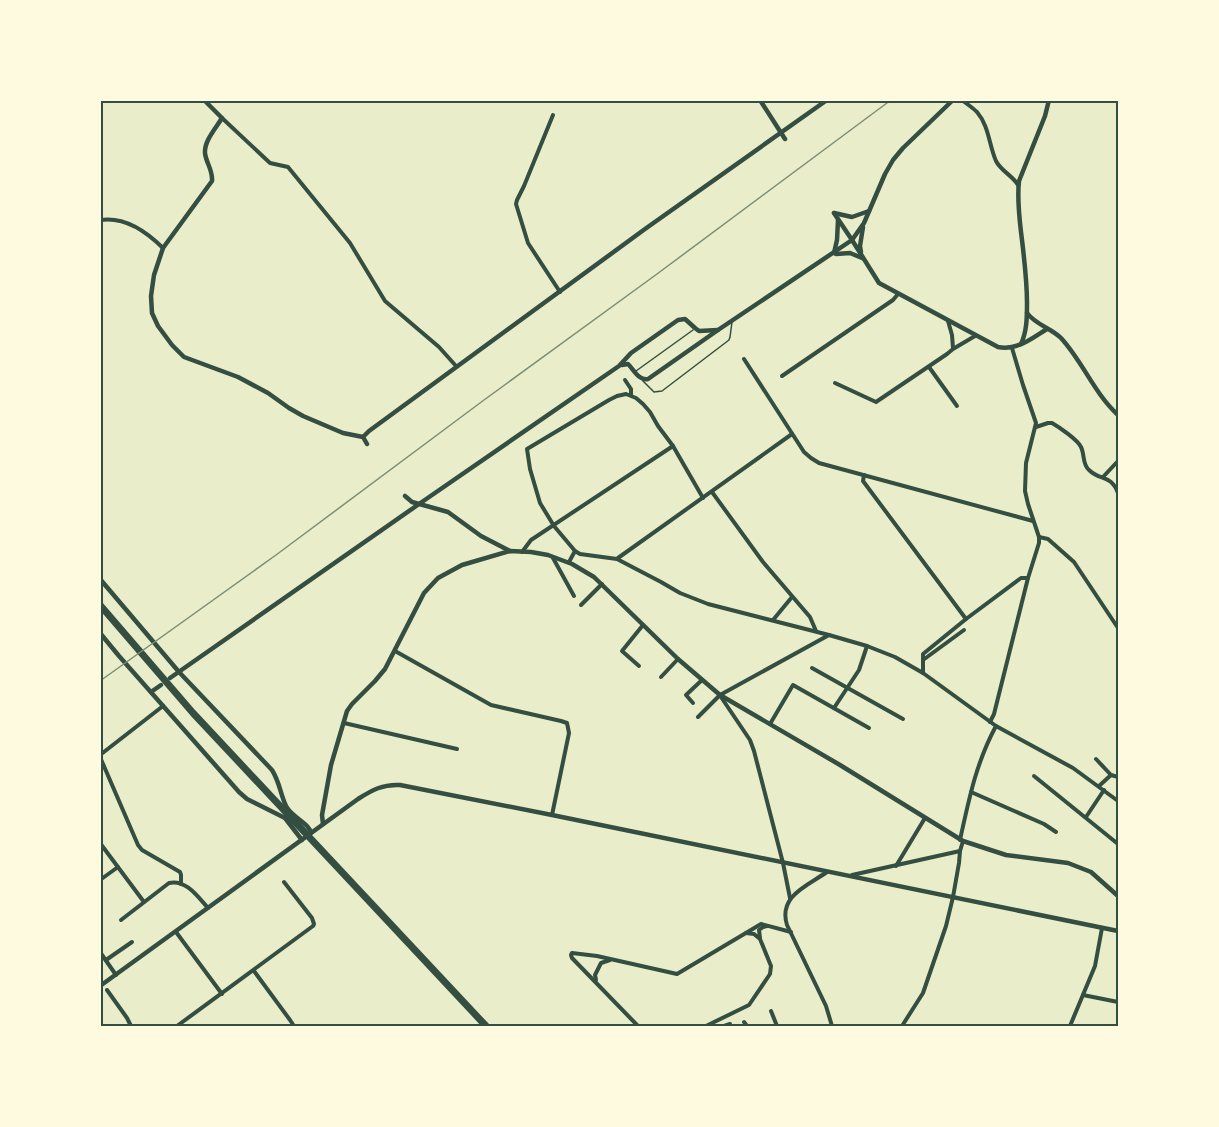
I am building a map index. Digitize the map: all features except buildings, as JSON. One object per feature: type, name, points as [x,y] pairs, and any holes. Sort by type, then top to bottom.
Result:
[{"type":"highway","points":[[100,605],[193,713],[282,804],[331,862],[486,1026]]},
{"type":"street","points":[[204,100],[270,163],[288,167],[350,243],[385,301],[439,347],[456,366]]},
{"type":"street","points":[[760,100],[785,139]]},
{"type":"street","points":[[363,437],[456,366],[827,100]]},
{"type":"street","points":[[629,355],[628,361],[635,372],[640,378],[648,379],[852,240],[864,223],[889,166],[897,154],[953,100]]},
{"type":"street","points":[[962,100],[981,117],[997,163],[1018,186]]},
{"type":"street","points":[[1021,345],[1027,313],[1026,272],[1018,186],[1049,100]]},
{"type":"street","points":[[553,115],[516,204],[528,243],[560,292]]},
{"type":"street","points":[[222,118],[206,145],[205,153],[212,181],[163,248],[154,275],[151,296],[155,319],[172,345],[184,357],[238,377],[303,416],[343,433],[363,437],[368,444]]},
{"type":"street","points":[[869,211],[858,216],[840,216],[834,213],[879,284],[975,336],[1005,349],[1021,345],[1047,329]]},
{"type":"street","points":[[100,220],[118,219],[128,223],[163,248]]},
{"type":"street","points":[[832,254],[838,233],[838,220]]},
{"type":"street","points":[[863,257],[860,246],[864,223]]},
{"type":"street","points":[[645,229],[650,236]]},
{"type":"street","points":[[832,254],[850,253],[863,257]]},
{"type":"street","points":[[782,376],[898,294]]},
{"type":"street","points":[[1027,313],[1031,318],[1060,336],[1108,405],[1119,415]]},
{"type":"street","points":[[170,678],[619,366],[629,355],[680,319],[687,320],[699,331],[718,330]]},
{"type":"street","points":[[948,321],[953,349]]},
{"type":"street","points":[[835,383],[876,402],[975,336]]},
{"type":"street","points":[[990,722],[994,714],[1028,578],[1038,550],[1039,537],[1026,497],[1025,482],[1028,456],[1036,427],[1035,420],[1012,348]]},
{"type":"street","points":[[744,359],[804,452],[819,463],[1034,521]]},
{"type":"street","points":[[619,366],[630,365]]},
{"type":"street","points":[[929,367],[957,406]]},
{"type":"street","points":[[625,380],[631,389],[631,395]]},
{"type":"street","points":[[703,498],[651,412],[631,395],[621,394],[609,400],[527,449],[538,497],[554,526],[580,554],[617,559],[680,593],[700,601],[867,646],[901,660],[923,673],[996,726],[1073,768],[1119,801]]},
{"type":"street","points":[[1036,427],[1048,423],[1055,424],[1080,445],[1089,471],[1115,485],[1119,493]]},
{"type":"street","points":[[617,559],[792,434]]},
{"type":"street","points":[[522,552],[531,540],[673,446]]},
{"type":"street","points":[[1103,477],[1119,461]]},
{"type":"street","points":[[864,475],[863,481],[966,619]]},
{"type":"street","points":[[712,492],[763,562],[810,617],[816,632]]},
{"type":"street","points":[[405,496],[412,502],[448,512],[481,536],[510,551]]},
{"type":"street","points":[[1039,537],[1048,539],[1074,562],[1119,628]]},
{"type":"street","points":[[322,825],[331,765],[347,711],[385,669],[424,593],[438,578],[462,565],[510,551],[540,553],[569,562],[603,584],[678,659],[720,695],[840,765],[961,840],[1006,855],[1068,863],[1091,872],[1119,896]]},
{"type":"street","points":[[569,562],[575,551]]},
{"type":"street","points":[[553,557],[574,596]]},
{"type":"street","points":[[923,673],[922,654],[1021,578],[1028,578]]},
{"type":"street","points":[[100,579],[179,672],[272,770],[282,789],[282,804],[275,813]]},
{"type":"street","points":[[581,605],[603,584]]},
{"type":"street","points":[[772,620],[792,597]]},
{"type":"street","points":[[639,666],[622,651],[643,625]]},
{"type":"street","points":[[923,661],[964,630]]},
{"type":"street","points":[[100,633],[238,792],[285,818],[302,840]]},
{"type":"street","points":[[698,717],[720,695],[829,635]]},
{"type":"street","points":[[834,708],[859,670],[867,646]]},
{"type":"street","points":[[394,651],[491,705],[567,723],[569,733],[552,815]]},
{"type":"street","points":[[661,676],[678,659]]},
{"type":"street","points":[[812,668],[903,719]]},
{"type":"street","points":[[693,703],[686,695],[702,680]]},
{"type":"street","points":[[151,692],[160,685]]},
{"type":"street","points":[[770,724],[793,685],[869,728]]},
{"type":"street","points":[[720,695],[750,740],[754,751],[790,898]]},
{"type":"street","points":[[163,706],[100,756],[138,845],[142,850],[180,872],[181,884]]},
{"type":"street","points":[[344,723],[457,749]]},
{"type":"street","points":[[902,1026],[923,993],[946,926],[971,792],[983,752],[996,726]]},
{"type":"street","points":[[1096,759],[1111,775],[1119,777]]},
{"type":"street","points":[[1099,786],[1111,775]]},
{"type":"street","points":[[1034,776],[1119,844]]},
{"type":"street","points":[[103,985],[366,793],[391,785],[552,815],[1119,931]]},
{"type":"street","points":[[1086,817],[1104,790]]},
{"type":"street","points":[[971,792],[1044,824],[1056,832]]},
{"type":"street","points":[[282,804],[305,824],[310,834]]},
{"type":"street","points":[[896,866],[925,818]]},
{"type":"street","points":[[305,824],[322,825]]},
{"type":"street","points":[[100,843],[144,902]]},
{"type":"street","points":[[848,876],[960,852]]},
{"type":"street","points":[[100,879],[118,867]]},
{"type":"street","points":[[827,872],[790,898],[786,905],[785,915],[832,1026]]},
{"type":"street","points":[[177,1026],[313,927],[312,918],[284,882]]},
{"type":"street","points":[[121,920],[169,883],[181,884],[209,908]]},
{"type":"street","points":[[638,1026],[571,955],[575,952],[677,974],[761,924],[791,932]]},
{"type":"street","points":[[706,1026],[749,1005],[770,974],[771,966],[760,939],[759,930],[771,926]]},
{"type":"street","points":[[1070,1026],[1095,966],[1102,928]]},
{"type":"street","points":[[176,932],[222,994]]},
{"type":"street","points":[[745,933],[754,934],[760,939]]},
{"type":"street","points":[[106,960],[132,942]]},
{"type":"street","points":[[100,952],[116,975]]},
{"type":"street","points":[[597,956],[601,963]]},
{"type":"street","points":[[598,984],[595,979],[601,963],[613,960]]},
{"type":"street","points":[[254,971],[294,1026]]},
{"type":"street","points":[[584,971],[596,973]]},
{"type":"street","points":[[107,990],[131,1026]]},
{"type":"street","points":[[1083,995],[1119,1002]]},
{"type":"street","points":[[771,1011],[777,1026]]},
{"type":"street","points":[[724,1026],[730,1024]]},
{"type":"lane","points":[[640,378],[652,391],[657,393],[662,391],[729,340],[732,320]]},
{"type":"lane","points":[[635,372],[695,328]]},
{"type":"railway","points":[[100,681],[276,555],[891,100]]}]
